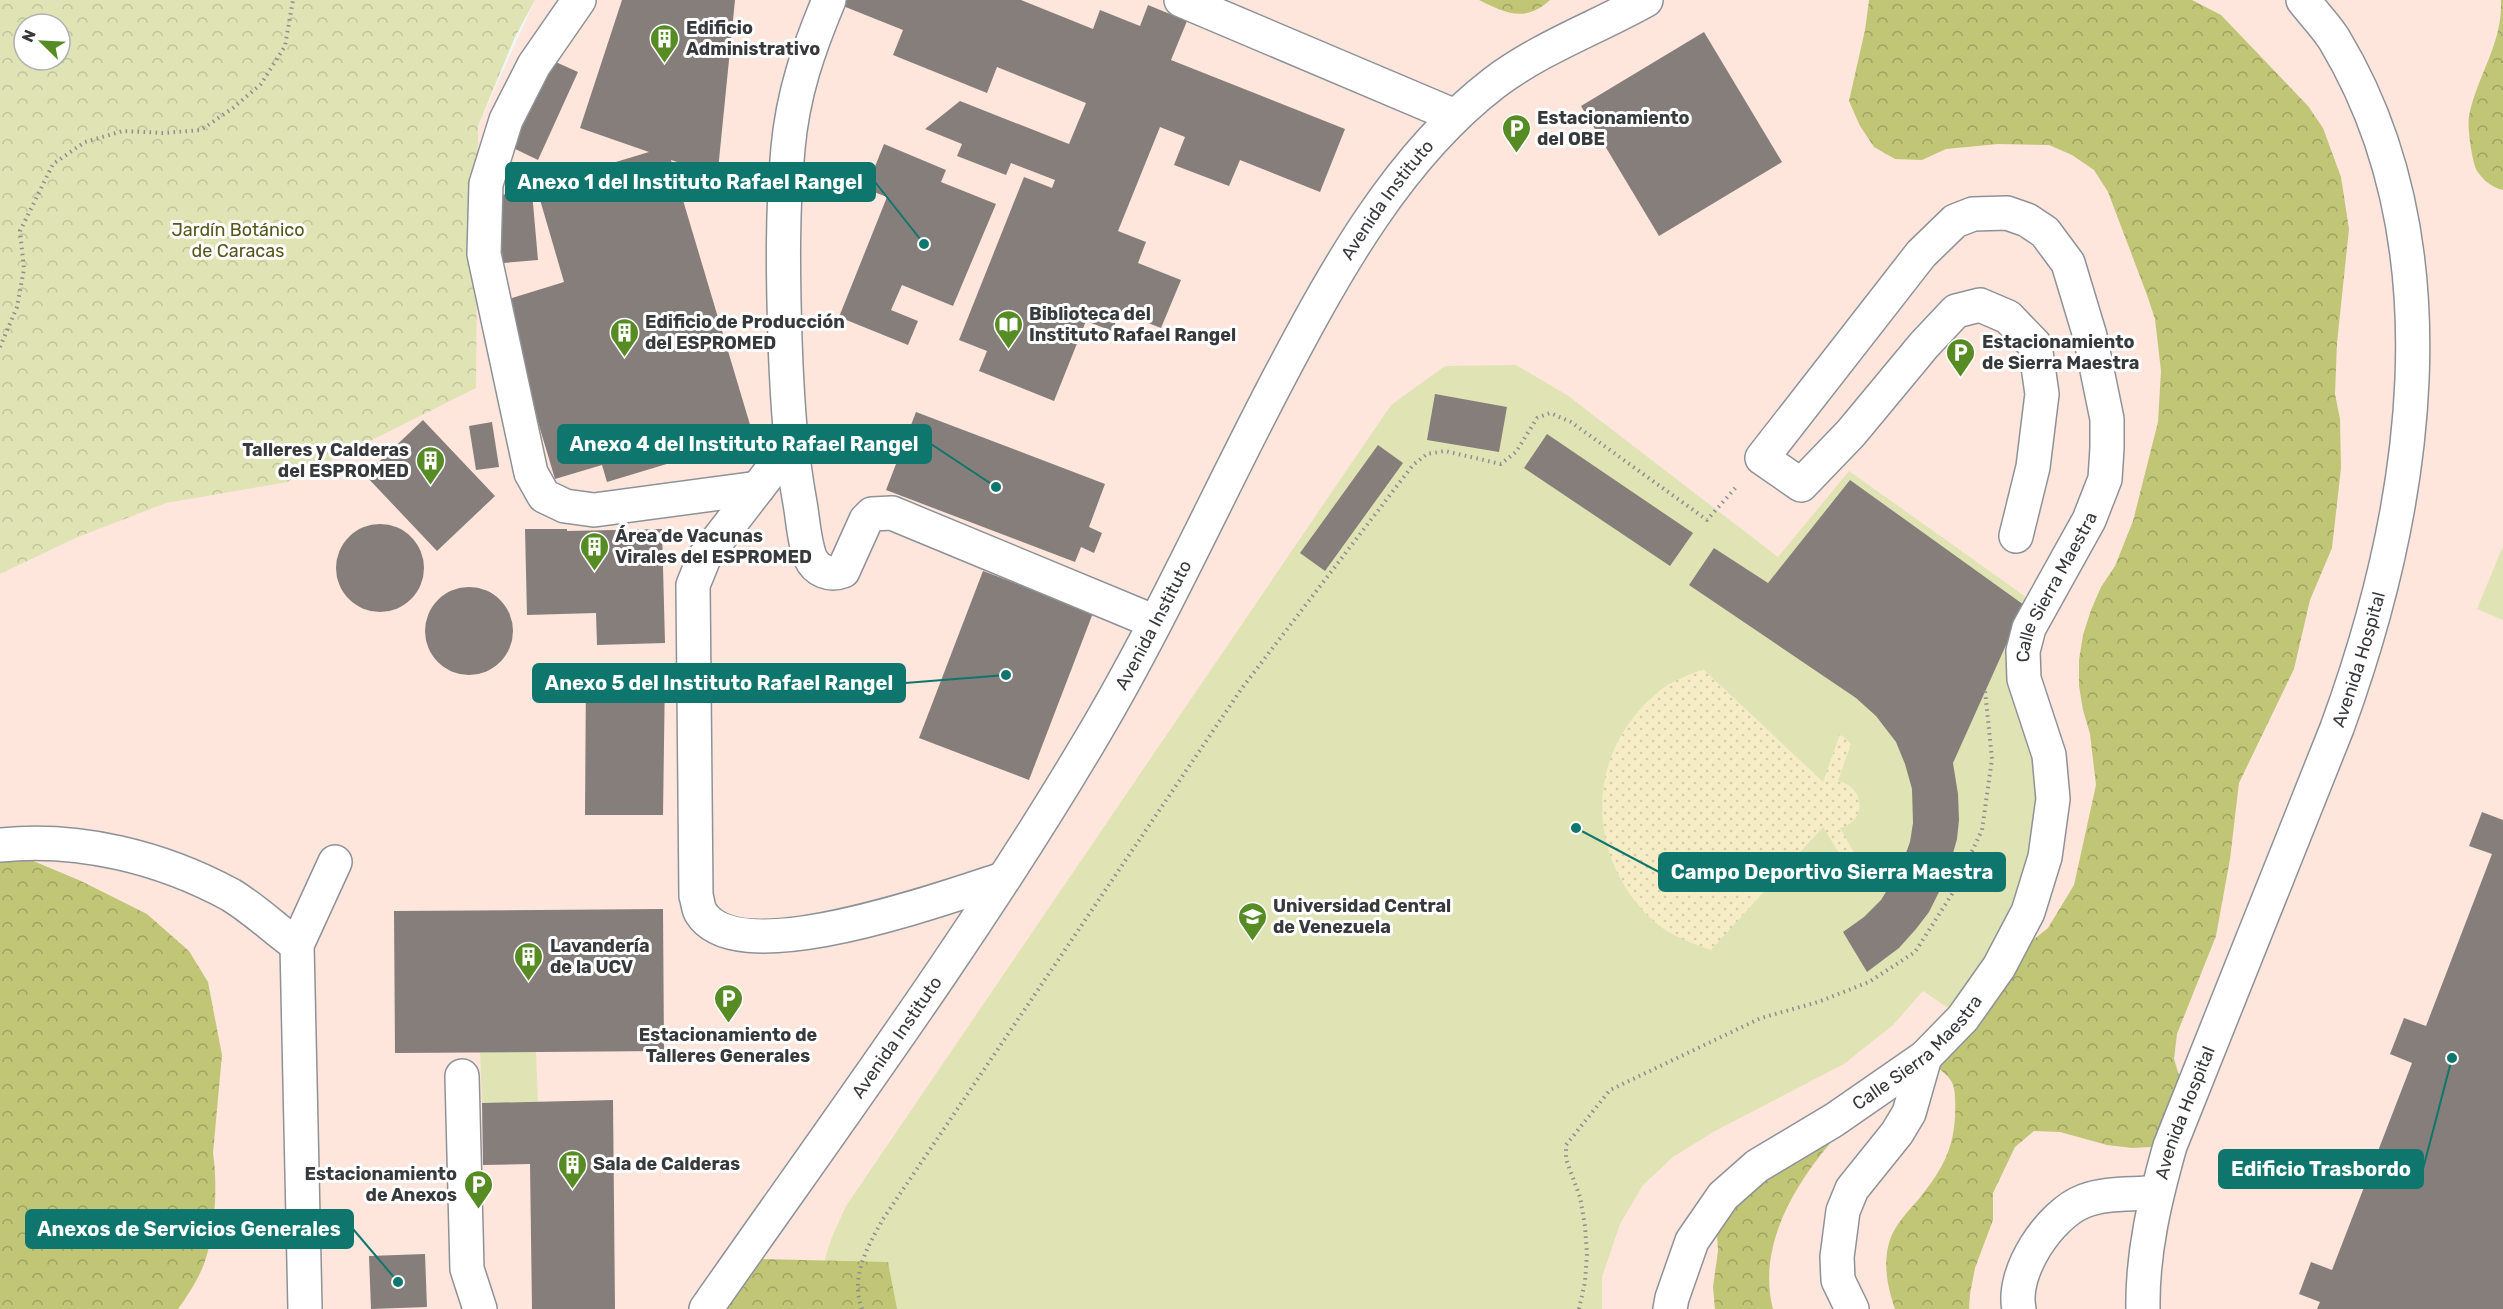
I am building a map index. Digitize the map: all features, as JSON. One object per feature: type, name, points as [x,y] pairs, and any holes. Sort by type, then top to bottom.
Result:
[{"type":"lane","points":[[579,0],[534,65],[506,120],[486,184],[484,254],[531,473],[544,496],[565,506],[594,510],[758,488]]},
{"type":"lane","points":[[829,0],[806,57],[788,148],[783,235],[791,445],[810,558],[827,573],[836,574],[843,571],[866,520],[872,514],[892,513],[1155,622]]},
{"type":"lane","points":[[1181,0],[1455,116]]},
{"type":"lane","name":"Avenida Instituto","points":[[706,1309],[940,973],[1050,808],[1114,701],[1315,310],[1356,242],[1400,180],[1444,127],[1493,84],[1531,57],[1646,0]]},
{"type":"lane","name":"Avenida Hospital","points":[[2143,1309],[2148,1240],[2157,1192],[2184,1106],[2310,798],[2362,661],[2394,532],[2404,467],[2410,396],[2411,332],[2409,269],[2400,211],[2385,153],[2362,91],[2332,37],[2303,0]]},
{"type":"lane","name":"Calle Sierra Maestra","points":[[1670,1309],[1692,1241],[1723,1196],[1757,1166],[1843,1114],[1925,1057],[1963,1018],[1999,967],[2028,912],[2045,856],[2053,799],[2049,755],[2024,678],[2023,651],[2029,628],[2089,520],[2105,479],[2107,419],[2090,336],[2068,263],[2045,232],[2027,220],[2007,213],[1973,214],[1955,221],[1921,254],[1762,458]]},
{"type":"lane","points":[[1762,458],[1801,485],[1851,433],[1924,345],[1956,311],[1980,305],[2008,317],[2035,345],[2042,394],[2033,467],[2016,536]]},
{"type":"lane","points":[[791,445],[704,558],[693,585],[696,896],[700,912],[711,924],[733,933],[760,935],[804,933],[854,924],[1003,879]]},
{"type":"lane","points":[[0,845],[70,844],[123,854],[181,872],[232,896],[297,945]]},
{"type":"lane","points":[[304,1309],[297,945],[335,862]]},
{"type":"lane","points":[[1852,1309],[1838,1280],[1837,1257],[1843,1211],[1852,1189],[1897,1133],[1909,1113],[1925,1057]]},
{"type":"lane","points":[[462,1076],[468,1269],[480,1309]]},
{"type":"lane","points":[[2019,1309],[2020,1280],[2028,1257],[2042,1236],[2061,1218],[2082,1202],[2107,1195],[2157,1192]]},
{"type":"path","points":[[0,347],[17,307],[24,269],[20,231],[53,164],[85,142],[123,131],[164,133],[201,130],[233,108],[261,84],[285,46],[293,0]]},
{"type":"path","points":[[862,1309],[856,1283],[860,1263],[883,1219],[1242,688],[1413,465],[1427,454],[1445,451],[1501,464],[1516,452],[1537,418],[1550,413],[1571,422],[1707,520],[1762,458]]},
{"type":"path","points":[[1579,1309],[1586,1282],[1585,1226],[1580,1197],[1566,1159],[1566,1145],[1610,1090],[1761,1018],[1818,1002],[1869,982],[1915,952],[1952,894],[1982,830],[1992,759],[1985,690]]},
{"type":"shaded area","name":"Universidad Central de Venezuela","points":[[535,0],[2503,0],[2503,1309],[0,1309],[0,574],[78,537],[478,126]]},
{"type":"green space","name":"Jardín Botánico de Caracas","points":[[0,0],[535,0],[515,37],[478,126],[476,388],[288,482],[166,503],[78,537],[0,574]]},
{"type":"green space","points":[[1479,0],[1550,0],[1532,12],[1515,14]]},
{"type":"green space","points":[[1869,0],[2192,0],[2221,15],[2308,106],[2323,128],[2341,177],[2349,229],[2337,343],[2335,394],[2340,419],[2341,468],[2332,548],[2310,600],[2294,669],[2239,783],[2230,859],[2216,936],[2177,1034],[2174,1059],[2181,1082],[2170,1146],[2132,1148],[2107,1145],[2060,1132],[2034,1131],[2015,1147],[1993,1193],[1993,1220],[1975,1268],[1969,1309],[1895,1309],[1888,1282],[1886,1264],[1891,1237],[1939,1171],[1948,1152],[1954,1130],[1954,1087],[1948,1077],[1925,1057],[1999,967],[2048,928],[2074,885],[2096,785],[2090,734],[2079,686],[2079,660],[2083,635],[2101,587],[2115,566],[2133,521],[2158,422],[2161,371],[2155,319],[2147,295],[2108,192],[2094,170],[2072,155],[2049,145],[1998,144],[1946,149],[1922,160],[1895,159],[1874,147],[1860,126],[1849,101],[1865,30]]},
{"type":"green space","points":[[2501,0],[2503,0],[2503,190],[2489,183],[2477,171],[2469,136],[2469,116],[2498,31]]},
{"type":"green space","points":[[1516,365],[1567,395],[1778,557],[1849,471],[2040,607],[2029,628],[2045,857],[1963,1018],[1923,991],[1893,1025],[1844,1064],[1715,1131],[1673,1157],[1643,1185],[1620,1224],[1602,1277],[1602,1309],[832,1309],[826,1295],[824,1269],[830,1244],[846,1206],[1391,405],[1445,366]]},
{"type":"green space","points":[[2503,546],[2503,620],[2477,609]]},
{"type":"green space","points":[[0,847],[81,881],[147,914],[189,951],[208,982],[222,1055],[213,1153],[214,1209],[211,1238],[204,1264],[178,1309],[0,1309]]},
{"type":"green space","points":[[480,1052],[536,1052],[538,1102],[482,1103]]},
{"type":"green space","points":[[1839,1133],[1809,1171],[1784,1214],[1770,1261],[1769,1285],[1773,1309],[1715,1309],[1713,1287],[1718,1251],[1717,1234],[1723,1196]]},
{"type":"green space","points":[[721,1258],[888,1262],[897,1309],[708,1309]]},
{"type":"sand","points":[[1703,669],[1823,782],[1840,734],[1851,744],[1838,781],[1854,790],[1860,804],[1855,819],[1840,828],[1860,863],[1852,874],[1823,827],[1711,950],[1661,927],[1647,915],[1626,888],[1612,860],[1604,829],[1602,799],[1607,768],[1619,739],[1637,713],[1666,686]]},
{"type":"building","name":"Edificio de Producción del ESPROMED","points":[[622,0],[735,0],[718,170],[705,171],[671,160],[751,428],[740,432],[743,441],[607,482],[602,465],[555,479],[502,301],[564,282],[536,186],[649,152],[580,128]]},
{"type":"building","points":[[840,0],[1021,0],[1093,29],[1100,10],[1140,26],[1148,5],[1187,21],[1171,60],[1345,129],[1320,192],[1240,160],[1229,186],[1174,165],[1185,137],[1160,127],[1118,231],[1146,242],[1138,263],[1181,280],[1161,328],[1120,312],[1112,331],[1086,321],[1054,401],[979,371],[987,351],[959,340],[1024,177],[1052,188],[1055,180],[1011,163],[1006,175],[957,156],[962,144],[925,129],[960,101],[1069,144],[1086,103],[997,67],[987,93],[893,55],[903,30],[838,4]]},
{"type":"building","points":[[1704,32],[1782,162],[1659,236],[1581,106]]},
{"type":"building","points":[[549,59],[578,72],[538,160],[509,146]]},
{"type":"building","points":[[884,144],[946,170],[941,182],[996,204],[953,306],[902,285],[891,310],[918,321],[908,345],[839,317],[887,197],[866,189]]},
{"type":"building","points":[[532,192],[538,260],[503,263],[497,195]]},
{"type":"building","points":[[1435,394],[1507,407],[1499,452],[1427,440]]},
{"type":"building","points":[[916,412],[1105,484],[1089,527],[1102,533],[1094,553],[1081,547],[1075,562],[886,490]]},
{"type":"building","name":"Talleres y Calderas del ESPROMED","points":[[423,420],[495,496],[437,551],[365,475]]},
{"type":"building","points":[[492,422],[499,467],[476,470],[469,426]]},
{"type":"building","points":[[1547,434],[1693,533],[1670,566],[1524,468]]},
{"type":"building","points":[[1378,445],[1403,463],[1325,571],[1300,553]]},
{"type":"building","points":[[1850,480],[2024,605],[1953,763],[1959,820],[1957,839],[1946,878],[1929,912],[1916,929],[1899,948],[1867,972],[1843,932],[1864,917],[1881,900],[1900,869],[1910,842],[1913,823],[1912,789],[1896,742],[1876,716],[1856,698],[1689,585],[1714,548],[1768,583]]},
{"type":"building","points":[[380,524],[397,527],[411,537],[421,551],[424,568],[421,585],[411,599],[397,609],[380,612],[363,609],[349,599],[339,585],[336,568],[339,551],[349,537],[363,527]]},
{"type":"building","name":"Área de Vacunas Virales del ESPROMED","points":[[525,529],[567,529],[567,531],[662,529],[665,643],[597,645],[596,613],[527,615]]},
{"type":"building","points":[[983,571],[1093,613],[1029,780],[919,738]]},
{"type":"building","points":[[469,587],[486,590],[500,600],[510,614],[513,631],[510,648],[500,662],[486,672],[469,675],[452,672],[438,662],[428,648],[425,631],[428,614],[438,600],[452,590]]},
{"type":"building","points":[[586,673],[665,673],[663,815],[585,815]]},
{"type":"building","points":[[2482,812],[2503,820],[2503,1309],[2317,1309],[2320,1302],[2299,1294],[2311,1262],[2332,1270],[2412,1063],[2390,1054],[2404,1018],[2426,1026],[2492,854],[2469,846]]},
{"type":"building","name":"Lavandería de la UCV","points":[[663,909],[664,1051],[395,1053],[394,911]]},
{"type":"building","name":"Sala de Calderas","points":[[613,1100],[615,1309],[532,1309],[530,1164],[483,1165],[482,1103]]},
{"type":"building","points":[[425,1254],[427,1307],[371,1309],[369,1256]]},
{"type":"place","name":"Edificio Administrativo","points":[[665,64]]},
{"type":"place","name":"Estacionamiento del OBE","points":[[1516,154]]},
{"type":"place","name":"Anexo 1 del Instituto Rafael Rangel","points":[[924,244]]},
{"type":"place","name":"Biblioteca del Instituto Rafael Rangel","points":[[1008,350]]},
{"type":"place","name":"Edificio de Producción del ESPROMED","points":[[624,358]]},
{"type":"place","name":"Estacionamiento de Sierra Maestra","points":[[1961,378]]},
{"type":"place","name":"Talleres y Calderas del ESPROMED","points":[[430,486]]},
{"type":"place","name":"Anexo 4 del Instituto Rafael Rangel","points":[[996,487]]},
{"type":"place","name":"Área de Vacunas Virales del ESPROMED","points":[[594,572]]},
{"type":"place","name":"Anexo 5 del Instituto Rafael Rangel","points":[[1006,675]]},
{"type":"place","name":"Campo Deportivo Sierra Maestra","points":[[1576,828]]},
{"type":"place","name":"Universidad Central de Venezuela","points":[[1252,942]]},
{"type":"place","name":"Lavandería de la UCV","points":[[529,982]]},
{"type":"place","name":"Estacionamiento de Talleres Generales","points":[[728,1024]]},
{"type":"place","name":"Edificio Trasbordo","points":[[2452,1058]]},
{"type":"place","name":"Sala de Calderas","points":[[572,1190]]},
{"type":"place","name":"Estacionamiento de Anexos","points":[[478,1210]]},
{"type":"place","name":"Anexos de Servicios Generales","points":[[398,1282]]}]
